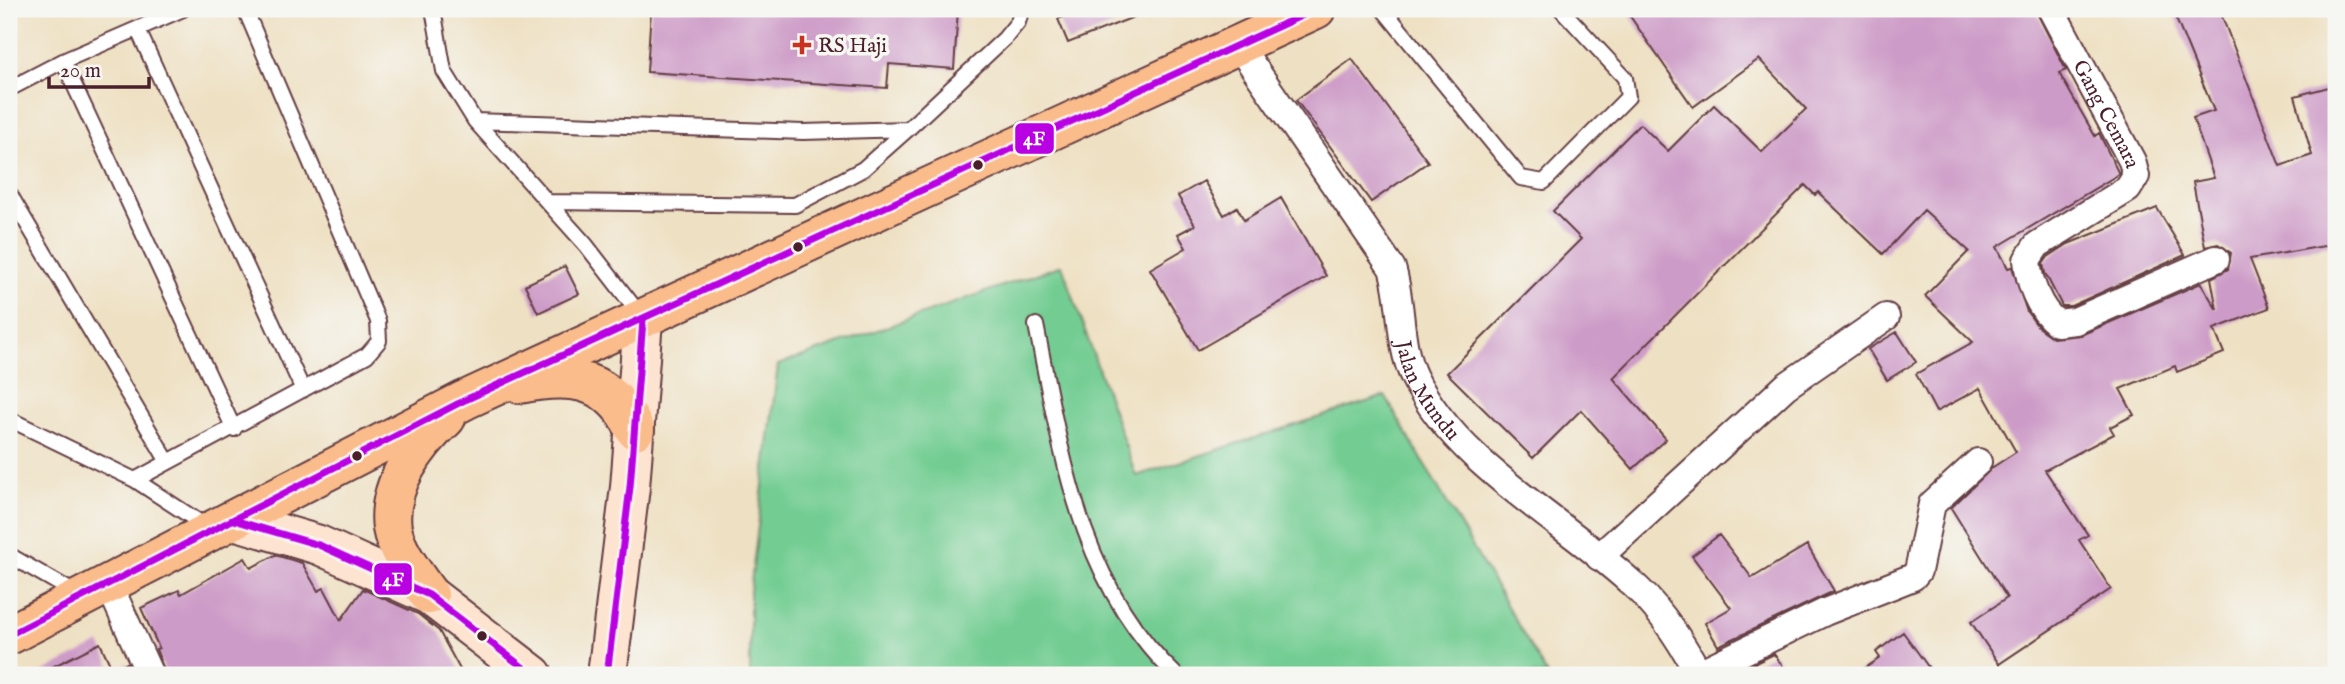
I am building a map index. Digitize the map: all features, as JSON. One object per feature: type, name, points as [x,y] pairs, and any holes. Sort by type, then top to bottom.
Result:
[{"type":"main road","points":[[9,635],[473,397],[1316,9]]},
{"type":"main road","points":[[429,595],[400,551],[392,527],[393,497],[408,463],[427,435],[473,397],[552,379],[577,381],[614,396],[625,408],[635,430]]},
{"type":"street","name":"Gang Cemara","points":[[2051,9],[2132,161],[2136,176],[2128,190],[2037,245],[2027,260],[2028,273],[2046,315],[2057,323],[2075,321],[2216,259]]},
{"type":"street","name":"Jalan Mundu","points":[[1239,46],[1392,268],[1398,287],[1409,365],[1438,414],[1466,446],[1510,485],[1637,588],[1659,611],[1699,674]]},
{"type":"street","points":[[1598,557],[1786,386],[1886,317]]},
{"type":"street","points":[[607,675],[635,430],[643,320]]},
{"type":"street","points":[[1699,674],[1825,612],[1913,577],[1918,571],[1932,504],[1978,462]]},
{"type":"street","points":[[223,525],[319,545],[429,595],[533,675]]},
{"type":"street","points":[[96,591],[150,675]]},
{"type":"lane","points":[[9,89],[63,61],[183,9]]},
{"type":"lane","points":[[135,480],[367,355],[379,341],[380,330],[245,9]]},
{"type":"lane","points":[[432,9],[444,71],[475,121],[550,202],[643,320]]},
{"type":"lane","points":[[550,202],[795,205],[863,170],[1004,38],[1018,22],[1022,9]]},
{"type":"lane","points":[[1383,9],[1521,178],[1538,183],[1544,182],[1628,97],[1629,91],[1625,78],[1561,9]]},
{"type":"lane","points":[[138,30],[303,390]]},
{"type":"lane","points":[[63,61],[234,429]]},
{"type":"lane","points":[[475,121],[803,132],[908,130]]},
{"type":"lane","points":[[9,193],[168,462]]},
{"type":"lane","points":[[1036,324],[1068,483],[1088,547],[1127,614],[1176,675]]},
{"type":"lane","points":[[9,419],[223,525]]},
{"type":"lane","points":[[9,555],[96,591]]},
{"type":"green space","points":[[1062,265],[1136,476],[1385,396],[1547,675],[750,675],[750,591],[778,365]]},
{"type":"building","name":"RS Haji","points":[[651,9],[958,9],[954,69],[889,64],[887,88],[647,72]]},
{"type":"building","points":[[1084,9],[1149,11],[1068,43],[1058,19]]},
{"type":"building","points":[[1625,9],[2035,9],[2066,70],[2059,73],[2095,136],[2099,133],[2119,174],[1997,247],[2008,268],[2012,267],[2027,312],[2039,328],[2053,338],[2081,335],[2201,283],[2217,310],[2211,278],[2228,269],[2231,253],[2218,244],[2205,247],[2193,182],[2214,178],[2193,118],[2214,111],[2172,9],[2219,9],[2280,166],[2312,155],[2295,96],[2336,85],[2336,244],[2250,259],[2269,308],[2214,329],[2224,353],[2177,372],[2175,366],[2120,389],[2134,415],[2110,427],[2114,434],[2045,470],[2088,535],[2079,540],[2111,589],[1999,664],[1971,622],[2007,598],[1951,508],[1993,467],[2016,452],[1980,388],[1936,412],[1916,374],[1973,342],[1925,296],[1969,251],[1924,210],[1883,254],[1818,192],[1815,195],[1805,185],[1613,378],[1666,439],[1633,469],[1581,410],[1533,458],[1447,373],[1581,239],[1553,211],[1640,124],[1668,151],[1714,105],[1762,152],[1806,109],[1759,59],[1693,107]]},
{"type":"building","points":[[1352,59],[1428,162],[1371,202],[1296,100]]},
{"type":"building","points":[[1204,181],[1224,215],[1237,207],[1244,220],[1281,198],[1326,276],[1198,350],[1150,269],[1186,248],[1178,234],[1195,225],[1178,196]]},
{"type":"building","points":[[2157,208],[2185,255],[2071,306],[2062,306],[2045,273],[2043,264],[2048,257],[2068,244]]},
{"type":"building","points":[[565,266],[579,294],[538,313],[525,285]]},
{"type":"building","points":[[1897,332],[1916,362],[1887,380],[1868,349]]},
{"type":"building","points":[[1719,535],[1752,578],[1807,545],[1834,591],[1718,646],[1705,623],[1731,608],[1692,556]]},
{"type":"building","points":[[275,555],[302,563],[318,591],[324,588],[341,620],[363,589],[418,614],[439,631],[463,675],[166,675],[156,649],[159,648],[141,608],[179,590],[181,594],[245,558],[251,568]]},
{"type":"building","points":[[1903,632],[1934,675],[1855,675],[1880,658],[1876,652]]},
{"type":"building","points":[[100,643],[113,671],[127,663],[133,675],[36,675]]},
{"type":"building","points":[[1774,654],[1789,675],[1735,673]]},
{"type":"transit line","name":"4F","points":[[9,635],[465,400],[1316,9]]},
{"type":"transit line","name":"4F","points":[[607,675],[630,487],[643,320]]},
{"type":"transit line","name":"4F","points":[[234,520],[319,545],[429,595],[533,675]]},
{"type":"place","name":"RS Haji","points":[[802,45]]}]
